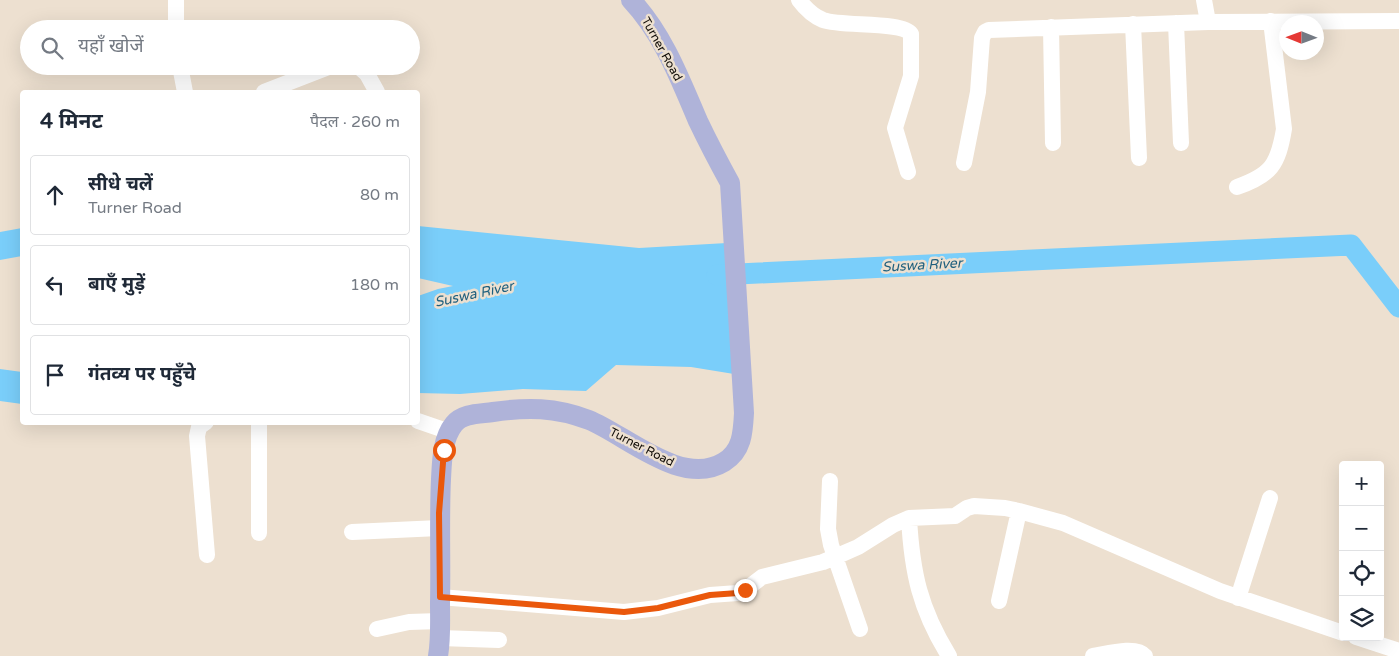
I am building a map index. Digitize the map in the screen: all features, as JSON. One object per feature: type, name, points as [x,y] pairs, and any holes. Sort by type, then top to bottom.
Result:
[{"type":"main road","name":"Turner Road","points":[[450,432],[454,424],[462,418],[471,415],[519,408],[538,408],[563,412],[589,420],[637,447],[671,462],[694,469],[708,469],[733,456],[737,450],[744,430],[744,413],[730,183],[711,150],[669,55],[640,9],[631,0]]},
{"type":"main road","points":[[439,638],[439,528],[442,463],[450,432]]},
{"type":"street","points":[[176,0],[176,20]]},
{"type":"street","points":[[799,0],[810,12],[822,19],[834,22],[898,28],[909,31],[912,34],[910,76],[895,128],[908,172]]},
{"type":"street","points":[[1204,0],[1208,22]]},
{"type":"street","points":[[1237,187],[1264,176],[1278,156],[1281,144],[1284,129],[1271,21]]},
{"type":"street","points":[[964,163],[978,92],[982,38],[985,32],[989,30],[1208,22],[1399,21]]},
{"type":"street","points":[[1176,23],[1181,143]]},
{"type":"street","points":[[1133,24],[1139,158]]},
{"type":"street","points":[[1051,27],[1053,143]]},
{"type":"street","points":[[182,75],[185,90]]},
{"type":"street","points":[[269,90],[308,75]]},
{"type":"street","points":[[368,75],[376,90]]},
{"type":"street","points":[[420,422],[450,432]]},
{"type":"street","points":[[202,425],[199,427],[197,436],[207,555]]},
{"type":"street","points":[[259,425],[259,533]]},
{"type":"street","points":[[830,481],[828,528],[831,545],[860,629]]},
{"type":"street","points":[[1238,598],[1270,498]]},
{"type":"street","points":[[440,597],[624,612],[658,608],[710,595],[738,593],[762,577],[823,562],[858,547],[893,525],[909,518],[955,516],[966,508],[974,506],[1019,511],[1063,524],[1238,598],[1339,632]]},
{"type":"street","points":[[999,601],[1019,511]]},
{"type":"street","points":[[909,518],[914,571],[919,591],[931,625],[949,656]]},
{"type":"street","points":[[352,532],[439,528]]},
{"type":"street","points":[[377,629],[409,622],[439,638],[499,640]]},
{"type":"street","points":[[1368,641],[1399,651]]},
{"type":"street","points":[[1093,656],[1138,650],[1145,656]]},
{"type":"water","points":[[420,226],[639,248],[727,243],[734,374],[691,367],[616,365],[586,391],[523,389],[460,394],[420,393],[420,295],[453,286],[420,278]]},
{"type":"water","points":[[20,228],[20,256],[0,260],[0,232]]},
{"type":"water","points":[[0,369],[20,372],[20,404],[0,401]]},
{"type":"waterway","name":"Suswa River","points":[[717,275],[1351,245],[1399,307]]},
{"type":"route","points":[[444,450],[439,513],[440,597],[634,612],[710,595],[738,593],[745,590]]}]
